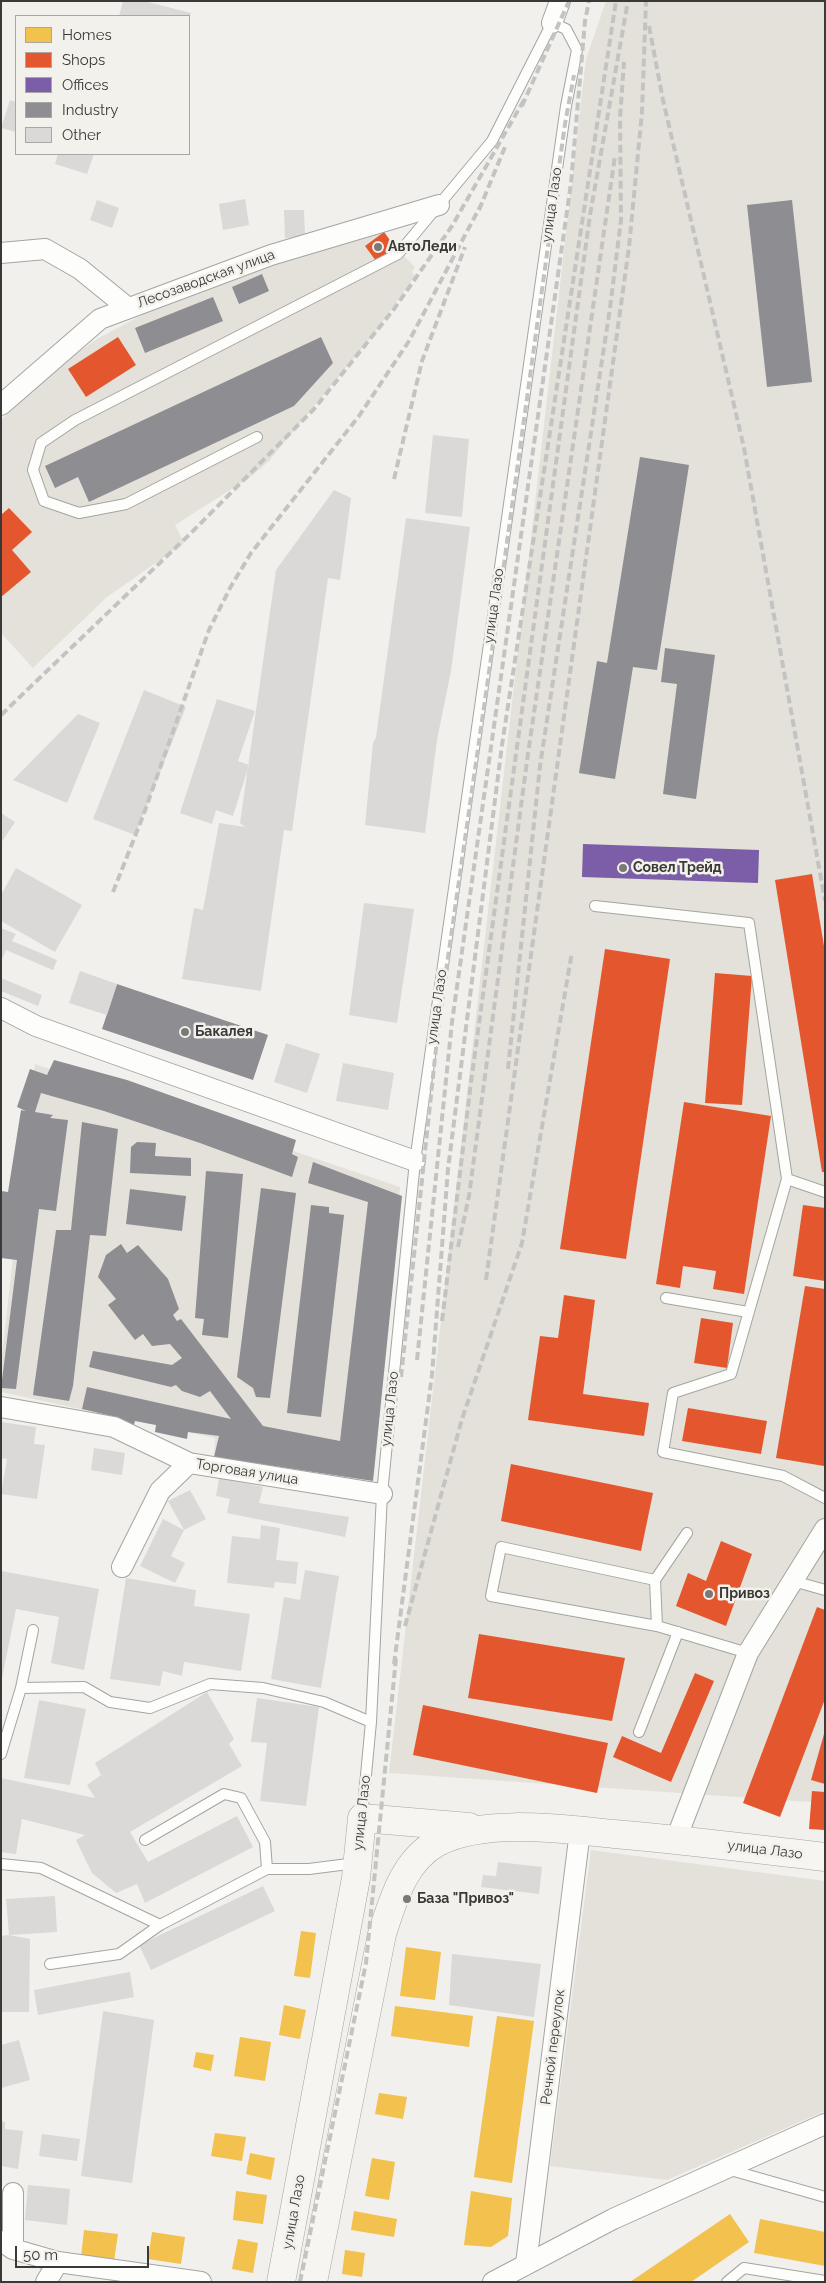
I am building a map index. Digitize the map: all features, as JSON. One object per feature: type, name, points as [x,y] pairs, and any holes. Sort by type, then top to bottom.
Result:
[{"type":"main road","name":"улица Лазо","points":[[281,2282],[357,1863],[362,1818]]},
{"type":"main road","points":[[362,1818],[491,1829]]},
{"type":"main road","name":"улица Лазо","points":[[313,2282],[382,1934],[397,1888],[415,1862],[437,1843],[464,1834],[491,1829],[580,1831],[676,1839],[825,1857]]},
{"type":"street","points":[[552,23],[560,1]]},
{"type":"street","name":"Лесозаводская улица","points":[[1,405],[100,319],[270,254],[438,205]]},
{"type":"street","points":[[1,253],[45,249],[80,269],[128,308]]},
{"type":"street","points":[[1,1008],[36,1026],[415,1161]]},
{"type":"street","name":"Торговая улица","points":[[1,1407],[114,1427],[189,1463],[382,1494]]},
{"type":"street","points":[[122,1567],[160,1492],[189,1463]]},
{"type":"street","points":[[676,1839],[748,1653],[825,1529]]},
{"type":"street","name":"Речной переулок","points":[[526,2264],[580,1831]]},
{"type":"street","points":[[493,2282],[612,2219],[825,2124]]},
{"type":"street","points":[[13,2193],[7,2245],[58,2262],[201,2282]]},
{"type":"street","points":[[46,2282],[58,2262]]},
{"type":"lane","points":[[257,437],[126,504],[79,513],[44,501],[33,470],[41,443],[75,420],[398,254],[492,141],[552,23]]},
{"type":"lane","name":"улица Лазо","points":[[362,1818],[371,1722],[382,1494],[415,1161],[563,126],[576,50],[566,29],[552,23]]},
{"type":"lane","points":[[595,906],[749,923],[786,1179],[731,1374],[673,1393],[663,1452],[783,1476],[825,1498]]},
{"type":"lane","points":[[786,1179],[825,1192]]},
{"type":"lane","points":[[666,1298],[748,1312]]},
{"type":"lane","points":[[657,1626],[655,1580],[688,1533]]},
{"type":"lane","points":[[655,1580],[501,1547],[491,1596],[657,1626],[748,1653]]},
{"type":"lane","points":[[793,1581],[825,1590]]},
{"type":"lane","points":[[1,1754],[21,1688],[34,1630]]},
{"type":"lane","points":[[639,1732],[678,1632]]},
{"type":"lane","points":[[21,1688],[84,1687],[110,1702],[150,1708],[210,1684],[264,1688],[324,1702],[371,1722]]},
{"type":"lane","points":[[145,1840],[224,1794],[242,1798],[265,1842],[267,1869]]},
{"type":"lane","points":[[50,1964],[119,1954],[160,1925],[267,1869],[309,1870],[357,1863]]},
{"type":"lane","points":[[1,1864],[41,1868],[160,1925]]},
{"type":"lane","points":[[725,2168],[825,2197]]},
{"type":"lane","points":[[727,2282],[744,2268],[825,2280]]},
{"type":"shaded area","points":[[606,1],[825,1],[825,1803],[389,1773],[586,59]]},
{"type":"shaded area","points":[[384,232],[395,247],[415,267],[412,272],[415,276],[373,335],[268,462],[249,478],[175,525],[184,543],[107,597],[33,668],[1,633],[1,420],[56,368],[97,339],[144,314],[312,251]]},
{"type":"shaded area","points":[[35,1064],[400,1187],[374,1477],[214,1457],[215,1438],[1,1392],[1,1364]]},
{"type":"shaded area","points":[[591,1850],[825,1881],[825,2111],[667,2180],[550,2166]]},
{"type":"building: Homes","points":[[301,1931],[316,1933],[310,1978],[294,1976]]},
{"type":"building: Homes","points":[[406,1947],[441,1952],[435,2000],[400,1996]]},
{"type":"building: Homes","points":[[284,2005],[306,2010],[300,2039],[279,2035]]},
{"type":"building: Homes","points":[[395,2006],[473,2016],[469,2047],[391,2036]]},
{"type":"building: Homes","points":[[497,2016],[534,2021],[512,2183],[474,2177]]},
{"type":"building: Homes","points":[[240,2037],[271,2042],[265,2081],[234,2076]]},
{"type":"building: Homes","points":[[196,2052],[214,2055],[211,2071],[193,2067]]},
{"type":"building: Homes","points":[[379,2093],[407,2097],[403,2119],[375,2114]]},
{"type":"building: Homes","points":[[215,2133],[246,2137],[242,2161],[211,2156]]},
{"type":"building: Homes","points":[[250,2153],[275,2158],[271,2180],[246,2174]]},
{"type":"building: Homes","points":[[372,2158],[395,2162],[389,2200],[365,2196]]},
{"type":"building: Homes","points":[[236,2191],[267,2195],[263,2224],[233,2220]]},
{"type":"building: Homes","points":[[471,2191],[512,2198],[508,2236],[491,2247],[464,2245]]},
{"type":"building: Homes","points":[[354,2211],[397,2219],[394,2237],[351,2230]]},
{"type":"building: Homes","points":[[730,2214],[749,2242],[691,2282],[630,2282]]},
{"type":"building: Homes","points":[[760,2219],[825,2232],[825,2266],[754,2253]]},
{"type":"building: Homes","points":[[84,2230],[118,2234],[114,2261],[81,2257]]},
{"type":"building: Homes","points":[[152,2232],[185,2237],[181,2264],[148,2259]]},
{"type":"building: Homes","points":[[238,2239],[258,2243],[253,2273],[232,2269]]},
{"type":"building: Homes","points":[[345,2250],[365,2253],[362,2277],[342,2274]]},
{"type":"building: Shops","points":[[384,232],[395,247],[376,261],[365,246]]},
{"type":"building: Shops","points":[[118,337],[136,365],[86,397],[68,369]]},
{"type":"building: Shops","points":[[9,508],[32,532],[12,550],[31,572],[1,597],[1,515]]},
{"type":"building: Shops","points":[[812,874],[825,952],[825,1172],[822,1172],[775,880]]},
{"type":"building: Shops","points":[[605,949],[670,959],[626,1259],[560,1249]]},
{"type":"building: Shops","points":[[715,973],[752,976],[742,1105],[705,1103]]},
{"type":"building: Shops","points":[[684,1102],[771,1116],[744,1294],[713,1289],[716,1271],[683,1266],[680,1288],[656,1284]]},
{"type":"building: Shops","points":[[803,1205],[825,1208],[825,1281],[793,1276]]},
{"type":"building: Shops","points":[[805,1286],[825,1289],[824,1466],[776,1458]]},
{"type":"building: Shops","points":[[564,1295],[595,1300],[583,1394],[649,1403],[644,1436],[528,1420],[540,1336],[558,1338]]},
{"type":"building: Shops","points":[[701,1318],[733,1323],[727,1368],[694,1363]]},
{"type":"building: Shops","points":[[688,1408],[767,1421],[761,1454],[682,1441]]},
{"type":"building: Shops","points":[[511,1464],[653,1493],[641,1551],[501,1521]]},
{"type":"building: Shops","name":"Привоз","points":[[721,1541],[752,1554],[726,1626],[676,1606],[688,1573],[706,1581]]},
{"type":"building: Shops","points":[[817,1607],[825,1610],[825,1699],[780,1817],[743,1803]]},
{"type":"building: Shops","points":[[479,1634],[625,1658],[612,1721],[468,1698]]},
{"type":"building: Shops","points":[[695,1673],[714,1681],[671,1782],[613,1757],[622,1736],[661,1753]]},
{"type":"building: Shops","points":[[423,1705],[608,1743],[597,1793],[413,1755]]},
{"type":"building: Shops","points":[[825,1734],[825,1784],[811,1780]]},
{"type":"building: Shops","points":[[812,1791],[825,1792],[825,1830],[809,1829]]},
{"type":"building: Offices","points":[[583,844],[759,850],[758,883],[582,877]]},
{"type":"building: Industry","points":[[792,200],[812,382],[767,387],[747,205]]},
{"type":"building: Industry","points":[[262,274],[269,291],[239,304],[232,287]]},
{"type":"building: Industry","points":[[213,297],[223,321],[145,353],[135,328]]},
{"type":"building: Industry","points":[[321,337],[333,363],[294,406],[89,502],[78,477],[55,488],[45,466]]},
{"type":"building: Industry","points":[[640,457],[689,465],[657,670],[633,667],[615,779],[579,773],[597,661],[607,663]]},
{"type":"building: Industry","points":[[665,648],[715,655],[696,799],[663,794],[677,684],[661,682]]},
{"type":"building: Industry","name":"Бакалея","points":[[117,984],[268,1035],[253,1080],[102,1029]]},
{"type":"building: Industry","points":[[54,1060],[127,1080],[296,1140],[292,1154],[298,1157],[292,1177],[200,1143],[104,1111],[41,1093],[35,1112],[53,1115],[50,1118],[68,1120],[56,1211],[39,1209],[16,1389],[1,1388],[17,1260],[1,1258],[1,1191],[8,1192],[21,1110],[26,1111],[17,1107],[30,1069],[47,1075]]},
{"type":"building: Industry","points":[[82,1122],[118,1129],[106,1236],[90,1235],[73,1386],[69,1401],[33,1395],[56,1230],[71,1230]]},
{"type":"building: Industry","points":[[137,1142],[156,1143],[155,1156],[191,1158],[191,1176],[130,1173],[131,1147]]},
{"type":"building: Industry","points":[[313,1162],[402,1196],[373,1481],[214,1457],[219,1436],[188,1432],[187,1439],[155,1432],[156,1425],[135,1421],[133,1428],[114,1422],[116,1417],[82,1409],[87,1387],[231,1419],[210,1391],[200,1397],[182,1391],[176,1385],[171,1387],[89,1367],[93,1351],[172,1365],[182,1358],[170,1344],[152,1346],[143,1334],[135,1340],[108,1305],[116,1299],[98,1277],[106,1255],[121,1244],[127,1253],[138,1245],[168,1279],[179,1309],[173,1315],[177,1321],[181,1319],[263,1426],[340,1441],[368,1202],[308,1183]]},
{"type":"building: Industry","points":[[206,1171],[243,1174],[228,1338],[202,1335],[204,1319],[195,1318]]},
{"type":"building: Industry","points":[[261,1188],[296,1193],[270,1398],[256,1397],[253,1388],[237,1377]]},
{"type":"building: Industry","points":[[130,1189],[186,1196],[182,1231],[126,1224]]},
{"type":"building: Industry","points":[[311,1205],[329,1207],[329,1213],[344,1215],[321,1417],[287,1413]]},
{"type":"building: Other","points":[[123,1],[144,1],[191,13],[190,16],[119,15]]},
{"type":"building: Other","points":[[10,100],[15,102],[15,132],[1,128]]},
{"type":"building: Other","points":[[58,155],[94,155],[87,174],[55,164]]},
{"type":"building: Other","points":[[245,199],[249,225],[223,230],[219,204]]},
{"type":"building: Other","points":[[97,200],[119,208],[112,228],[90,220]]},
{"type":"building: Other","points":[[284,210],[304,210],[305,237],[285,238]]},
{"type":"building: Other","points":[[433,435],[469,439],[462,517],[425,513]]},
{"type":"building: Other","points":[[334,490],[351,498],[340,580],[328,578],[292,831],[284,830],[261,991],[182,979],[194,908],[203,910],[219,823],[245,827],[240,823],[276,570]]},
{"type":"building: Other","points":[[406,518],[470,527],[451,671],[437,740],[425,833],[365,825],[373,743],[376,737]]},
{"type":"building: Other","points":[[144,690],[186,707],[135,835],[93,819]]},
{"type":"building: Other","points":[[217,699],[255,711],[238,761],[249,765],[233,816],[216,810],[212,824],[180,813]]},
{"type":"building: Other","points":[[78,714],[100,723],[67,803],[13,780]]},
{"type":"building: Other","points":[[1,813],[15,822],[1,843]]},
{"type":"building: Other","points":[[16,868],[82,905],[55,952],[1,921],[1,895]]},
{"type":"building: Other","points":[[364,903],[414,909],[397,1023],[349,1015]]},
{"type":"building: Other","points":[[1,928],[16,934],[12,941],[57,960],[53,970],[6,950],[1,961]]},
{"type":"building: Other","points":[[80,971],[117,984],[107,1015],[69,1003]]},
{"type":"building: Other","points":[[1,978],[42,995],[38,1006],[1,991]]},
{"type":"building: Other","points":[[286,1043],[320,1054],[307,1093],[274,1082]]},
{"type":"building: Other","points":[[343,1063],[394,1073],[388,1110],[336,1101]]},
{"type":"building: Other","points":[[1,1422],[36,1427],[34,1444],[45,1445],[37,1499],[1,1494],[7,1459],[1,1458]]},
{"type":"building: Other","points":[[94,1448],[125,1453],[122,1475],[91,1470]]},
{"type":"building: Other","points":[[219,1478],[263,1487],[259,1503],[349,1517],[345,1537],[227,1513],[230,1499],[216,1496]]},
{"type":"building: Other","points":[[190,1490],[206,1519],[184,1530],[168,1501]]},
{"type":"building: Other","points":[[163,1519],[184,1530],[171,1556],[185,1563],[175,1583],[140,1566]]},
{"type":"building: Other","points":[[261,1525],[280,1528],[276,1560],[298,1562],[296,1584],[275,1582],[274,1588],[227,1583],[232,1536],[260,1539]]},
{"type":"building: Other","points":[[305,1570],[339,1576],[321,1688],[271,1679],[284,1597],[300,1600]]},
{"type":"building: Other","points":[[1,1571],[99,1589],[84,1670],[51,1663],[59,1617],[16,1609],[1,1683]]},
{"type":"building: Other","points":[[126,1578],[196,1590],[194,1606],[250,1614],[241,1671],[184,1662],[182,1676],[163,1671],[160,1686],[110,1679]]},
{"type":"building: Other","points":[[207,1692],[234,1739],[229,1744],[242,1766],[130,1832],[148,1862],[237,1816],[253,1847],[145,1903],[137,1884],[116,1893],[92,1873],[76,1840],[85,1835],[22,1819],[16,1854],[1,1852],[1,1778],[95,1798],[87,1785],[101,1775],[95,1763]]},
{"type":"building: Other","points":[[257,1698],[319,1707],[306,1806],[260,1801],[267,1743],[251,1742]]},
{"type":"building: Other","points":[[39,1700],[86,1709],[70,1785],[24,1778]]},
{"type":"building: Other","points":[[498,1862],[542,1867],[539,1894],[481,1887],[483,1875],[496,1876]]},
{"type":"building: Other","points":[[263,1886],[275,1911],[151,1970],[139,1945]]},
{"type":"building: Other","points":[[55,1896],[57,1932],[9,1935],[6,1899]]},
{"type":"building: Other","points":[[9,1935],[30,1939],[29,2012],[1,2012],[1,1936]]},
{"type":"building: Other","points":[[452,1954],[541,1964],[534,2017],[449,2005]]},
{"type":"building: Other","points":[[130,1972],[134,1997],[38,2015],[34,1990]]},
{"type":"building: Other","points":[[103,2011],[154,2020],[132,2183],[81,2176]]},
{"type":"building: Other","points":[[19,2040],[30,2080],[1,2088],[1,2045]]},
{"type":"building: Other","points":[[1,2121],[5,2122],[5,2129],[23,2131],[18,2169],[1,2166]]},
{"type":"building: Other","points":[[42,2134],[80,2139],[77,2161],[39,2156]]},
{"type":"building: Other","points":[[28,2185],[70,2189],[67,2225],[25,2220]]},
{"type":"railway","points":[[522,106],[569,1]]},
{"type":"railway","points":[[417,1360],[452,1022],[571,183],[585,21],[589,1]]},
{"type":"railway","points":[[394,1664],[432,1375],[448,1169],[502,745],[616,1]]},
{"type":"railway","points":[[442,1321],[471,1082],[590,215],[628,1]]},
{"type":"railway","points":[[486,1280],[629,247],[642,112],[646,1]]},
{"type":"railway","points":[[649,26],[663,100],[744,448],[825,901]]},
{"type":"railway","points":[[508,1069],[540,766],[610,308],[621,220],[620,118],[624,62]]},
{"type":"railway","points":[[401,1377],[439,1020],[565,124],[574,75]]},
{"type":"railway","points":[[1,715],[191,533],[314,409],[394,309],[452,226],[524,100]]},
{"type":"railway","points":[[479,210],[505,147]]},
{"type":"railway","points":[[458,1247],[469,1196],[527,761],[615,156]]},
{"type":"railway","points":[[113,892],[143,816],[209,630],[230,588],[251,553],[359,416],[409,341],[481,205]]},
{"type":"railway","points":[[394,479],[422,361],[465,247]]},
{"type":"railway","points":[[405,1626],[462,1419],[522,1243],[572,952]]},
{"type":"railway","points":[[300,2282],[366,1963],[396,1658]]},
{"type":"place","name":"АвтоЛеди","points":[[378,247]]},
{"type":"place","name":"Совел Трейд","points":[[623,868]]},
{"type":"place","name":"Бакалея","points":[[185,1032]]},
{"type":"place","name":"Привоз","points":[[709,1594]]},
{"type":"place","name":"База \"Привоз\"","points":[[407,1899]]}]
